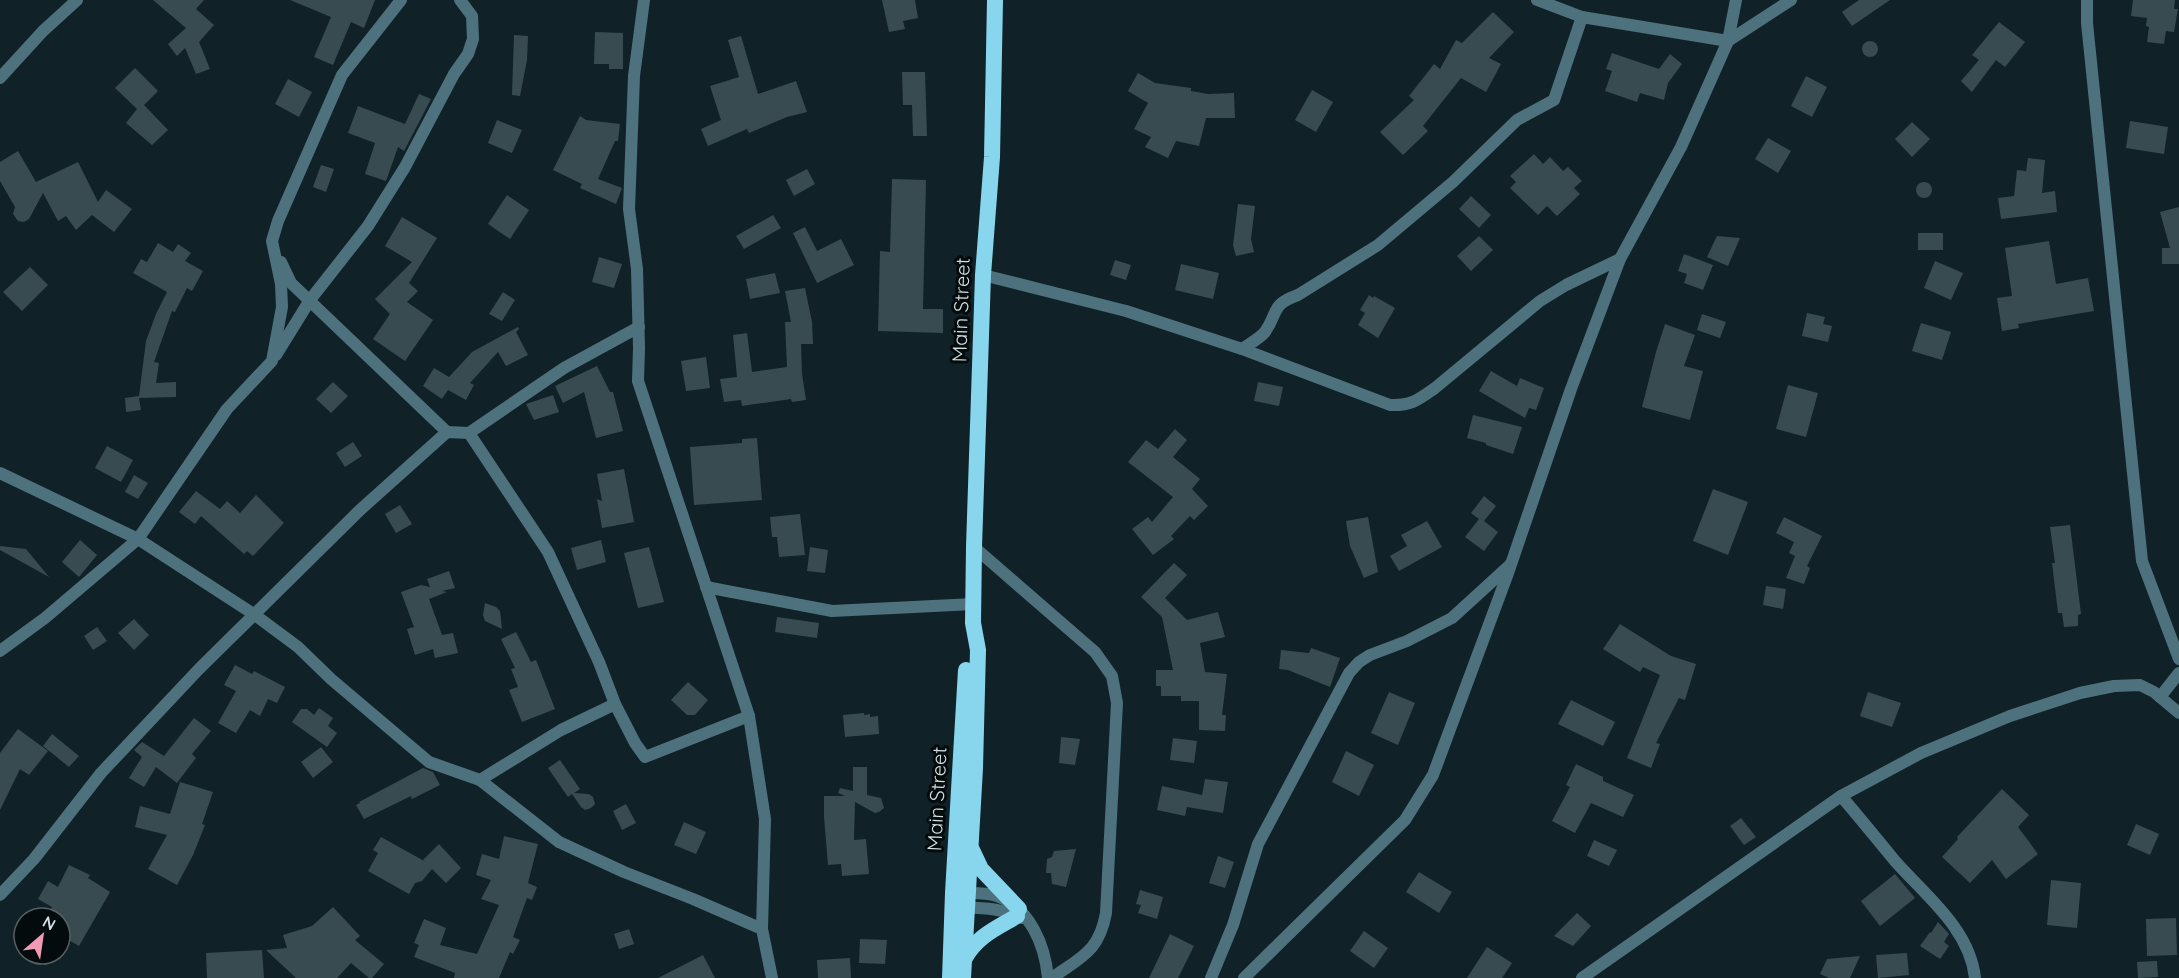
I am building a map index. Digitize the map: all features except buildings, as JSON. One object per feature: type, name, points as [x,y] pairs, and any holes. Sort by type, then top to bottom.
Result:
[{"type":"highway","name":"Main Street","points":[[960,900],[971,849],[978,650],[974,623],[974,548],[983,275],[992,157],[995,0]]},
{"type":"highway","name":"Main Street","points":[[960,900],[967,648],[974,623]]},
{"type":"highway","points":[[964,960],[978,940],[1022,916],[981,869],[971,849]]},
{"type":"highway","points":[[960,900],[963,978]]},
{"type":"highway","points":[[950,978],[960,900]]},
{"type":"street","points":[[0,78],[43,31],[77,0]]},
{"type":"street","points":[[272,361],[282,307],[282,284],[272,241],[278,221],[342,75],[401,0]]},
{"type":"street","points":[[0,651],[45,618],[138,539],[227,409],[272,361],[310,300],[368,226],[405,167],[454,74],[468,54],[473,39],[472,16],[460,0]]},
{"type":"street","points":[[644,0],[634,76],[629,209],[637,268],[638,381],[749,716],[765,819],[762,929],[772,978]]},
{"type":"street","points":[[1536,0],[1559,5],[1582,18],[1728,41],[1791,0]]},
{"type":"street","points":[[1244,978],[1405,820],[1433,775],[1620,259],[1681,147],[1728,41],[1736,0]]},
{"type":"street","points":[[2087,0],[2087,23],[2142,561],[2179,659]]},
{"type":"street","points":[[1242,349],[1263,334],[1275,310],[1283,300],[1298,295],[1378,245],[1453,182],[1517,120],[1554,100],[1582,18]]},
{"type":"street","points":[[272,241],[291,283],[447,432],[469,433],[564,368],[639,327]]},
{"type":"street","points":[[983,275],[1126,311],[1242,349],[1390,405],[1405,406],[1435,388],[1540,301],[1566,285],[1620,259]]},
{"type":"street","points":[[0,895],[34,859],[101,773],[198,669],[360,510],[447,432]]},
{"type":"street","points":[[469,433],[548,552],[599,662],[615,704],[635,743],[645,757],[749,716]]},
{"type":"street","points":[[0,473],[138,539],[255,615],[297,647],[429,762],[480,780],[559,842],[624,872],[693,898],[762,929]]},
{"type":"street","points":[[960,900],[1022,916],[1047,962],[1050,978],[1084,957],[1097,942],[1104,927],[1106,913],[1117,703],[1112,676],[1095,652],[974,548]]},
{"type":"street","points":[[1211,978],[1233,925],[1258,844],[1349,673],[1359,662],[1370,655],[1407,641],[1452,618],[1511,564]]},
{"type":"street","points":[[706,587],[832,611],[974,604]]},
{"type":"street","points":[[2160,697],[2179,674]]},
{"type":"street","points":[[1588,977],[1641,935],[1697,899],[1841,796],[1922,753],[2010,716],[2080,693],[2114,686],[2140,685],[2160,697],[2179,713]]},
{"type":"street","points":[[480,780],[561,730],[615,704]]},
{"type":"street","points":[[1841,796],[1951,923],[1965,944],[1974,967],[1975,978]]}]
